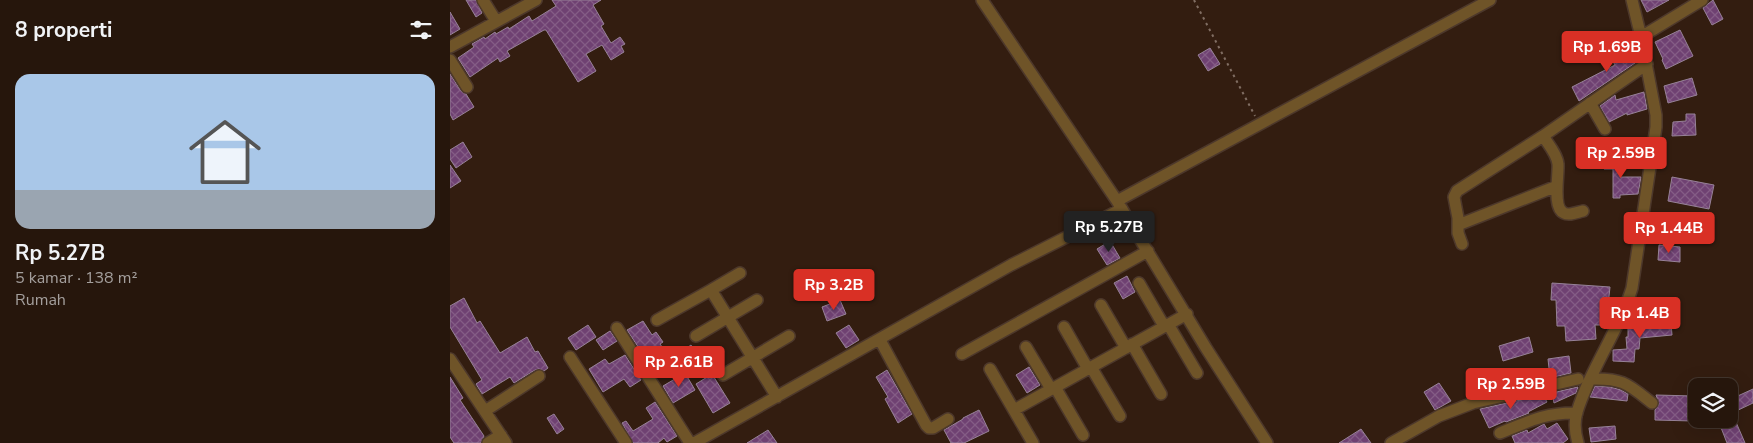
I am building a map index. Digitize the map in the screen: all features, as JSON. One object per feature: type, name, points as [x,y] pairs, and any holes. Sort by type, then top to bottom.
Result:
[{"type":"street","points":[[483,0],[496,21]]},
{"type":"street","points":[[450,48],[536,0]]},
{"type":"street","points":[[982,0],[1119,205],[1206,348],[1267,443]]},
{"type":"street","points":[[694,443],[1259,125],[1490,0]]},
{"type":"street","points":[[1578,443],[1575,427],[1577,413],[1627,304],[1635,274],[1646,184],[1656,127],[1656,115],[1642,37],[1632,0]]},
{"type":"street","points":[[1642,37],[1702,0]]},
{"type":"street","points":[[450,60],[467,87]]},
{"type":"street","points":[[1462,244],[1458,232],[1454,197],[1457,191],[1543,136],[1647,64]]},
{"type":"street","points":[[1590,104],[1605,129]]},
{"type":"street","points":[[1543,136],[1557,161],[1559,209],[1562,213],[1566,214],[1583,211]]},
{"type":"street","points":[[1458,225],[1557,186]]},
{"type":"street","points":[[962,354],[1148,251]]},
{"type":"street","points":[[657,320],[740,273]]},
{"type":"street","points":[[1139,283],[1197,374]]},
{"type":"street","points":[[711,290],[777,397]]},
{"type":"street","points":[[696,336],[757,300]]},
{"type":"street","points":[[1101,306],[1161,394]]},
{"type":"street","points":[[1014,410],[1187,314]]},
{"type":"street","points":[[1064,327],[1120,416]]},
{"type":"street","points":[[617,328],[690,443]]},
{"type":"street","points":[[723,375],[789,336]]},
{"type":"street","points":[[880,340],[926,425],[932,428],[948,420]]},
{"type":"street","points":[[1026,347],[1083,435]]},
{"type":"street","points":[[570,356],[626,443]]},
{"type":"street","points":[[450,358],[503,439],[488,443]]},
{"type":"street","points":[[990,369],[1033,443]]},
{"type":"street","points":[[485,411],[539,376]]},
{"type":"street","points":[[1591,379],[1610,378],[1626,383],[1652,404]]},
{"type":"street","points":[[1390,443],[1439,416],[1464,406],[1578,379]]},
{"type":"street","points":[[1500,433],[1541,416],[1559,412],[1577,413]]},
{"type":"path","points":[[1194,0],[1259,125]]},
{"type":"building","points":[[466,0],[476,0],[482,13],[476,17]]},
{"type":"building","points":[[552,0],[601,0],[593,5],[604,24],[601,26],[611,43],[620,37],[625,44],[621,46],[624,52],[611,60],[602,45],[586,54],[596,71],[578,82],[546,30],[544,30],[507,51],[510,56],[500,62],[498,58],[470,77],[458,58],[474,47],[472,44],[484,37],[485,39],[495,32],[496,34],[508,27],[509,29],[529,16],[532,21],[556,6]]},
{"type":"building","points":[[1641,0],[1669,0],[1647,12]]},
{"type":"building","points":[[1713,0],[1723,19],[1712,25],[1703,8]]},
{"type":"building","points":[[450,12],[460,29],[450,35]]},
{"type":"building","points":[[1680,30],[1693,56],[1666,69],[1655,42]]},
{"type":"building","points":[[1635,45],[1638,61],[1579,101],[1572,87],[1615,65],[1611,58]]},
{"type":"building","points":[[1210,48],[1220,64],[1208,71],[1198,55]]},
{"type":"building","points":[[450,74],[474,107],[453,120],[450,114]]},
{"type":"building","points":[[1692,78],[1697,95],[1668,103],[1664,86]]},
{"type":"building","points":[[1644,92],[1647,109],[1627,115],[1627,113],[1609,122],[1600,106],[1615,95],[1616,100]]},
{"type":"building","points":[[1686,114],[1695,114],[1696,135],[1672,136],[1673,122],[1686,121]]},
{"type":"building","points":[[463,142],[472,157],[456,168],[450,159],[450,150]]},
{"type":"building","points":[[1604,156],[1621,157],[1620,177],[1641,177],[1638,194],[1620,195],[1620,198],[1613,198],[1613,169],[1604,169]]},
{"type":"building","points":[[450,165],[461,181],[450,188]]},
{"type":"building","points":[[1672,177],[1714,185],[1709,209],[1668,201]]},
{"type":"building","points":[[1110,241],[1120,258],[1107,265],[1097,249]]},
{"type":"building","points":[[1659,245],[1680,247],[1680,262],[1658,260]]},
{"type":"building","points":[[1127,276],[1135,292],[1123,299],[1114,283]]},
{"type":"building","points":[[1552,283],[1610,287],[1609,325],[1595,325],[1596,339],[1566,341],[1565,326],[1557,326],[1556,300],[1551,300]]},
{"type":"building","points":[[464,298],[477,323],[480,321],[500,353],[527,337],[535,352],[538,351],[548,368],[544,371],[535,370],[514,383],[510,377],[482,394],[476,384],[482,380],[450,327],[450,306]]},
{"type":"building","points":[[840,300],[846,314],[827,321],[822,307]]},
{"type":"building","points":[[643,321],[652,335],[656,332],[663,342],[660,344],[667,354],[650,365],[627,330]]},
{"type":"building","points":[[1628,323],[1650,325],[1671,323],[1672,335],[1640,338],[1639,349],[1635,349],[1634,362],[1613,361],[1613,350],[1627,349]]},
{"type":"building","points":[[588,325],[596,337],[576,350],[568,338]]},
{"type":"building","points":[[849,325],[859,340],[846,348],[836,333]]},
{"type":"building","points":[[610,331],[617,341],[603,350],[596,340]]},
{"type":"building","points":[[1529,337],[1533,352],[1503,361],[1499,346]]},
{"type":"building","points":[[691,345],[701,360],[684,372],[674,357]]},
{"type":"building","points":[[625,355],[641,380],[630,387],[624,379],[603,392],[589,369],[605,359],[609,364]]},
{"type":"building","points":[[1569,356],[1571,373],[1550,378],[1548,359]]},
{"type":"building","points":[[1029,367],[1040,385],[1027,393],[1016,375]]},
{"type":"building","points":[[887,370],[912,414],[898,423],[885,399],[888,397],[876,377]]},
{"type":"building","points":[[1490,370],[1495,390],[1473,395],[1468,376]]},
{"type":"building","points":[[685,373],[695,390],[673,403],[663,386]]},
{"type":"building","points":[[712,374],[730,403],[713,413],[696,384]]},
{"type":"building","points":[[450,377],[463,398],[460,400],[484,436],[481,443],[454,443],[450,437]]},
{"type":"building","points":[[1439,383],[1451,401],[1435,410],[1424,392]]},
{"type":"building","points":[[1595,386],[1621,390],[1628,394],[1627,401],[1590,397]]},
{"type":"building","points":[[1578,387],[1576,393],[1554,403],[1552,393]]},
{"type":"building","points":[[1753,389],[1753,403],[1738,410],[1738,396]]},
{"type":"building","points":[[1543,395],[1547,402],[1529,413],[1489,428],[1480,409]]},
{"type":"building","points":[[1656,395],[1688,396],[1688,421],[1655,420],[1655,410],[1659,404]]},
{"type":"building","points":[[655,402],[677,436],[667,442],[664,438],[658,443],[633,443],[622,423],[626,421],[633,431],[653,419],[646,408]]},
{"type":"building","points":[[979,410],[989,431],[964,443],[951,443],[944,430]]},
{"type":"building","points":[[554,414],[564,429],[557,434],[547,418]]},
{"type":"building","points":[[1557,423],[1568,439],[1563,443],[1515,443],[1512,436],[1527,430],[1528,433],[1544,424],[1547,429]]},
{"type":"building","points":[[1615,426],[1616,439],[1591,442],[1589,428]]},
{"type":"building","points":[[1738,427],[1745,443],[1727,443],[1721,428]]},
{"type":"building","points":[[1361,429],[1371,443],[1339,443]]},
{"type":"building","points":[[768,430],[777,443],[747,443]]}]
